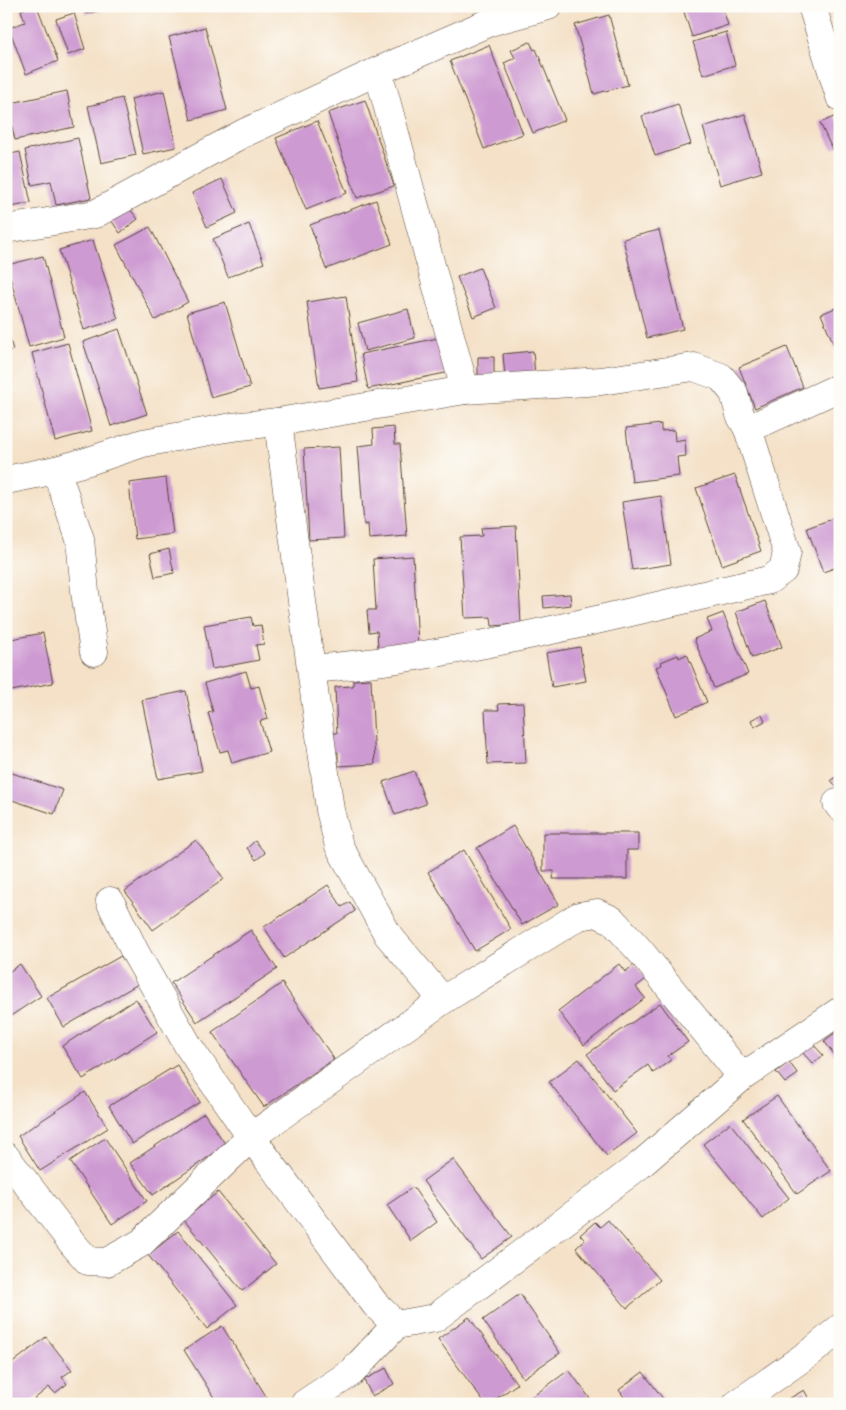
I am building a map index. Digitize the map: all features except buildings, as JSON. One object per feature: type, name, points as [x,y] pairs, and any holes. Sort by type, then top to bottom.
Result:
[{"type":"street","points":[[6,229],[95,214],[242,134],[378,71],[490,22],[548,6]]},
{"type":"street","points":[[812,6],[840,97]]},
{"type":"street","points":[[378,71],[465,390]]},
{"type":"street","points":[[6,480],[56,470],[143,443],[465,390],[601,381],[694,367],[720,377],[734,393],[740,415],[748,429],[787,552],[783,570],[769,580],[556,629],[431,654],[350,666],[312,669]]},
{"type":"street","points":[[748,429],[840,387]]},
{"type":"street","points":[[278,422],[330,810],[339,846],[388,935],[443,1000]]},
{"type":"street","points":[[56,470],[80,539],[85,592],[94,652]]},
{"type":"street","points":[[110,901],[135,952],[190,1047],[251,1137],[375,1304],[396,1325]]},
{"type":"street","points":[[6,1157],[73,1244],[88,1260],[107,1262],[141,1243],[251,1137],[443,1000],[579,916],[597,913],[612,920],[629,939],[742,1077]]},
{"type":"street","points":[[304,1404],[352,1372],[396,1325],[436,1318],[640,1165],[742,1077],[840,1011]]},
{"type":"street","points":[[736,1404],[815,1349],[840,1328]]}]
